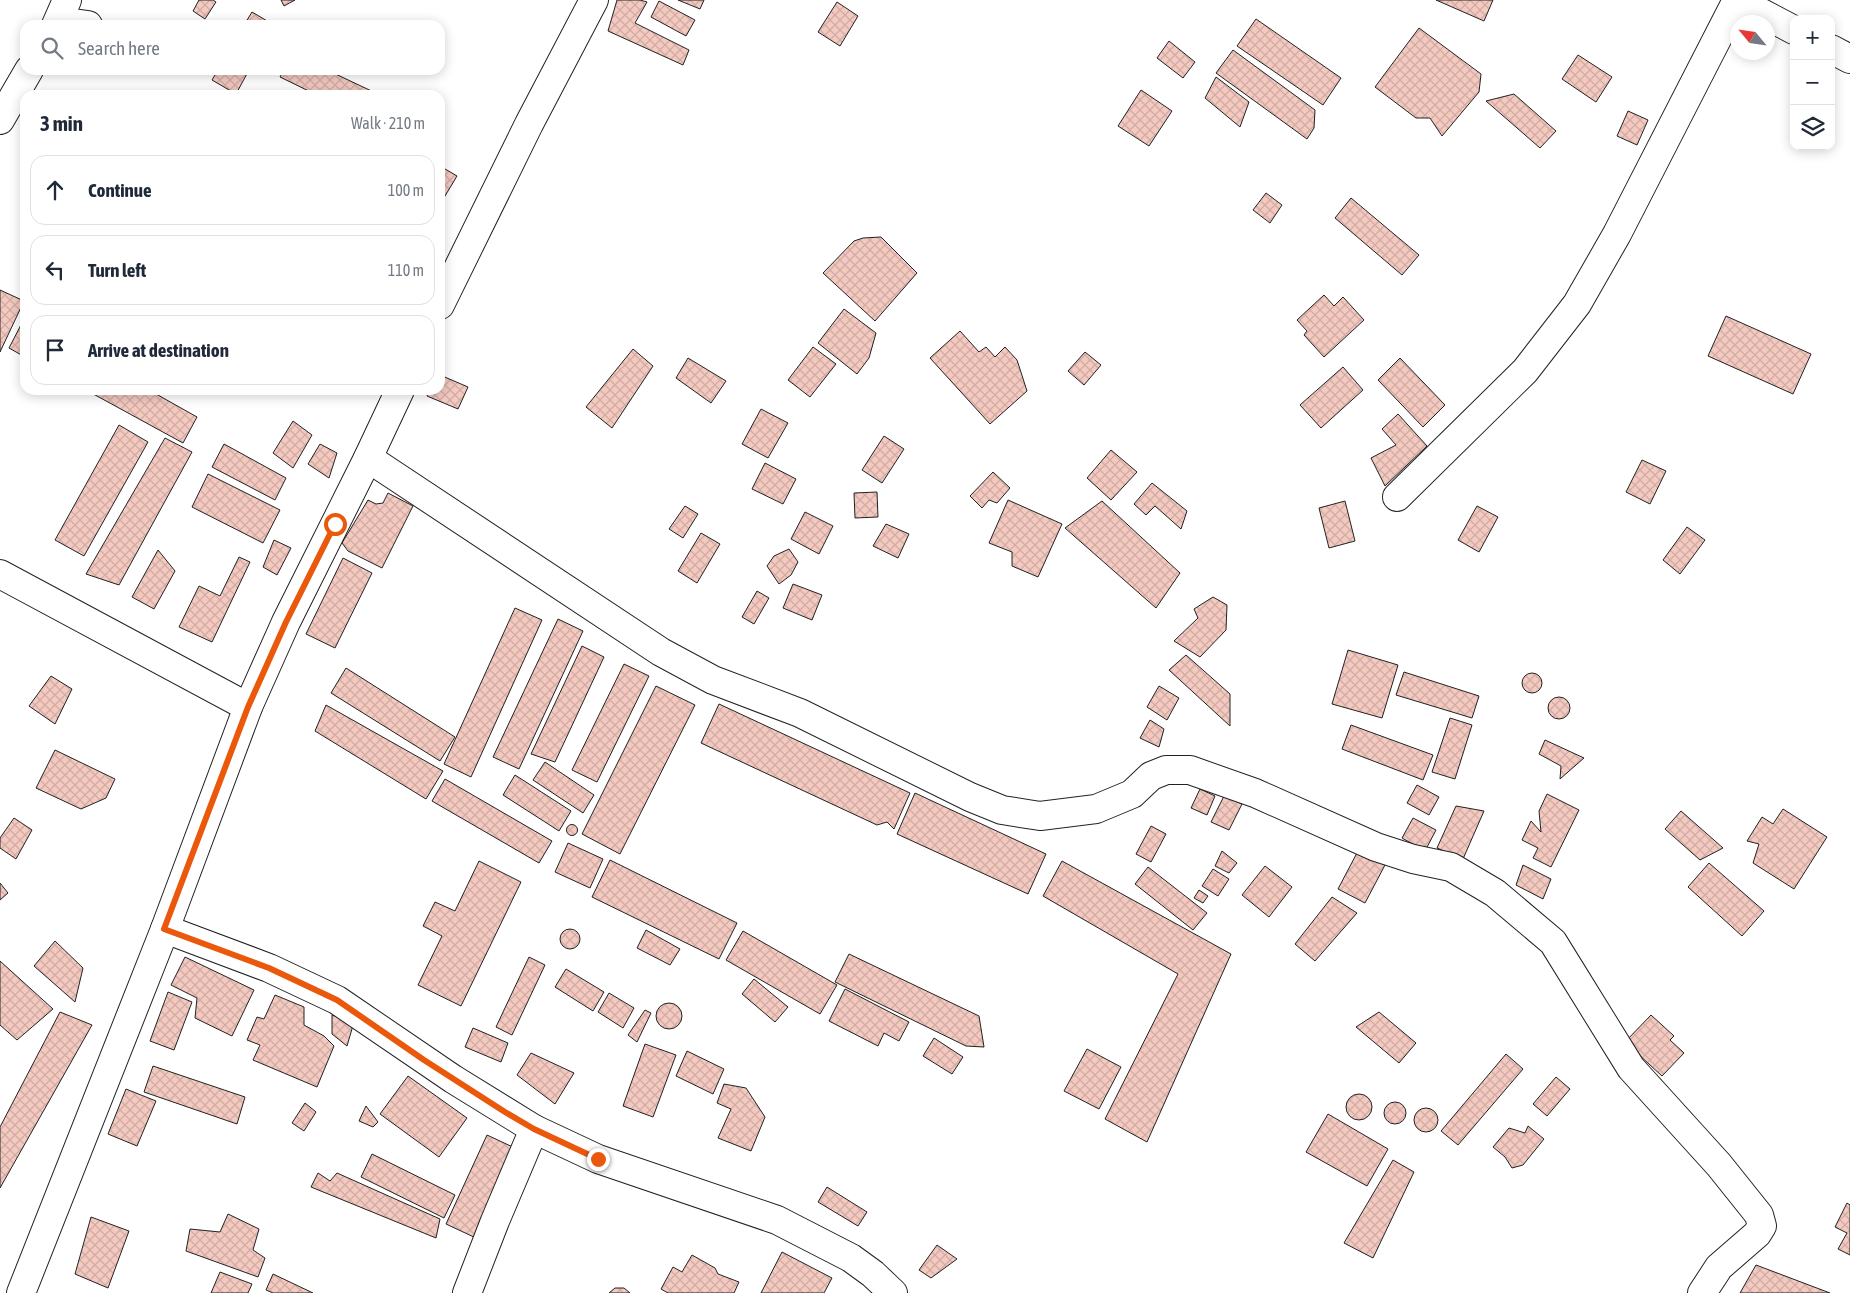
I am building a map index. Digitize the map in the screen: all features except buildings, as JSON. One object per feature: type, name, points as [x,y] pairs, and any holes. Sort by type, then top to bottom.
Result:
[{"type":"street","points":[[58,20],[67,0]]},
{"type":"street","points":[[445,294],[529,124],[594,0]]},
{"type":"street","points":[[1397,497],[1525,371],[1578,304],[1617,234],[1737,0],[1790,28]]},
{"type":"street","points":[[1835,52],[1850,59]]},
{"type":"street","points":[[0,120],[26,75]]},
{"type":"street","points":[[21,1293],[164,929],[248,707],[286,622],[398,395]]},
{"type":"street","points":[[368,458],[660,652],[713,680],[800,713],[970,797],[1002,810],[1040,816],[1096,809],[1132,794],[1151,776],[1166,770],[1190,770],[1254,793],[1376,848],[1413,859],[1451,867],[1495,893],[1553,942],[1631,1068],[1719,1165],[1759,1215],[1762,1226],[1757,1234],[1719,1267],[1702,1293]]},
{"type":"street","points":[[0,574],[248,707]]},
{"type":"street","points":[[164,929],[269,968],[337,1000],[446,1074],[534,1129],[598,1159],[777,1220],[851,1258],[873,1274],[893,1293]]},
{"type":"street","points":[[467,1293],[534,1129]]},
{"type":"route","points":[[335,524],[286,622],[248,707],[164,929],[269,968],[337,1000],[424,1060],[505,1112],[534,1129],[598,1159]]}]
